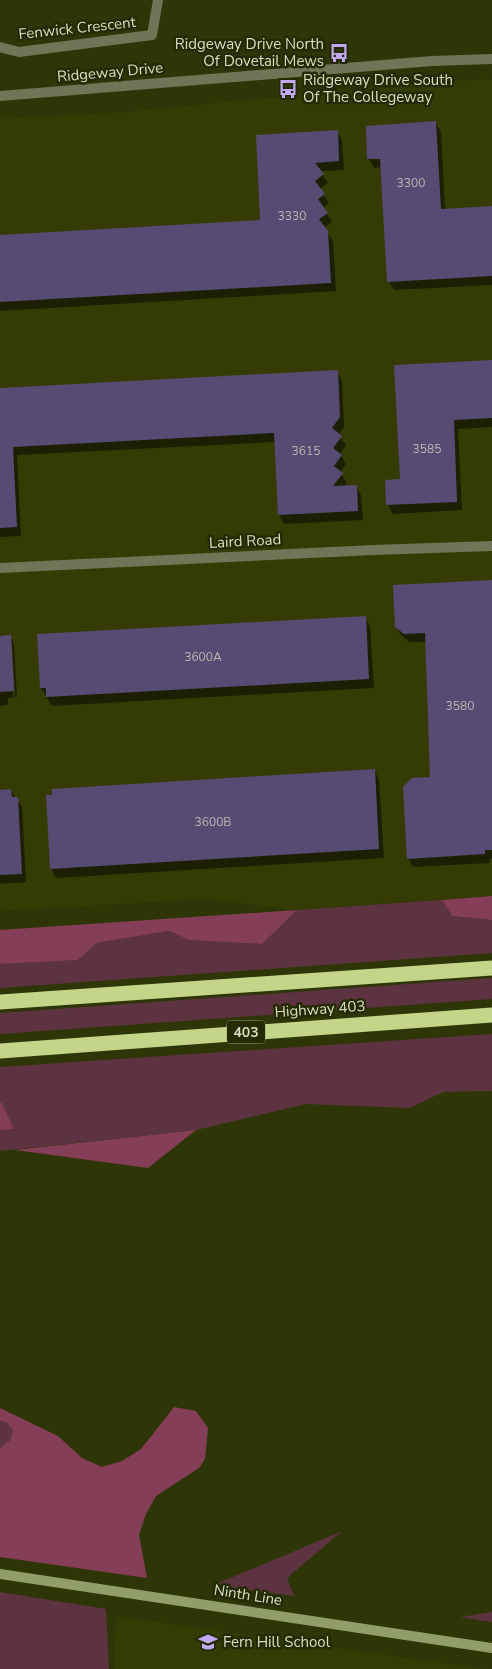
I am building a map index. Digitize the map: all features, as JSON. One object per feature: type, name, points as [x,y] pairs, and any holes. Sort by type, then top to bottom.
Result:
[{"type":"highway","name":"Highway 403","points":[[0,1002],[492,968]]},
{"type":"highway","name":"Highway 403","points":[[0,1050],[492,1015]]},
{"type":"main road","name":"Ninth Line","points":[[0,1574],[492,1648]]},
{"type":"street","name":"Fenwick Crescent","points":[[0,47],[19,52],[152,35],[158,0]]},
{"type":"street","name":"Ridgeway Drive","points":[[0,96],[492,58]]},
{"type":"street","name":"Laird Road","points":[[0,568],[492,546]]},
{"type":"shaded area","points":[[483,79],[492,80],[492,896],[297,910],[205,899],[0,911],[0,119],[127,112],[345,90]]},
{"type":"shaded area","points":[[492,896],[492,920],[452,916],[442,900]]},
{"type":"shaded area","points":[[442,900],[452,916],[492,920],[492,953],[0,988],[0,964],[78,960],[95,943],[169,931],[189,940],[262,944],[297,910]]},
{"type":"shaded area","points":[[297,910],[262,944],[189,940],[169,931],[96,943],[78,960],[0,964],[0,930]]},
{"type":"shaded area","points":[[492,978],[492,999],[0,1034],[0,1013]]},
{"type":"shaded area","points":[[492,1034],[492,1091],[443,1092],[410,1108],[306,1104],[196,1130],[0,1151],[0,1130],[14,1129],[2,1103],[0,1103],[0,1067]]},
{"type":"shaded area","points":[[0,1103],[2,1103],[14,1129],[0,1130]]},
{"type":"shaded area","points":[[196,1130],[148,1168],[15,1150]]},
{"type":"shaded area","points":[[174,1407],[196,1411],[208,1428],[205,1459],[199,1468],[156,1496],[146,1514],[139,1535],[147,1578],[0,1557],[0,1448],[10,1440],[13,1430],[6,1422],[0,1421],[0,1408],[58,1436],[82,1458],[102,1467],[122,1461],[141,1449]]},
{"type":"shaded area","points":[[0,1421],[6,1422],[13,1430],[10,1440],[0,1448]]},
{"type":"shaded area","points":[[342,1531],[287,1578],[294,1596],[214,1585]]},
{"type":"shaded area","points":[[0,1592],[106,1609],[109,1669],[0,1669]]},
{"type":"shaded area","points":[[492,1612],[492,1622],[460,1617]]},
{"type":"shaded area","name":"Fern Hill School","points":[[116,1616],[484,1669],[114,1669]]},
{"type":"building","points":[[436,121],[441,209],[492,206],[492,276],[387,282],[380,159],[367,159],[366,126]]},
{"type":"building","points":[[338,130],[339,161],[315,163],[324,174],[315,181],[325,194],[318,199],[328,213],[319,219],[328,231],[331,283],[0,302],[0,235],[260,220],[256,135]]},
{"type":"building","points":[[492,360],[492,418],[454,420],[457,502],[386,505],[385,480],[400,479],[394,365]]},
{"type":"building","points":[[338,370],[340,417],[332,428],[342,436],[333,448],[342,455],[334,466],[343,473],[333,486],[357,485],[358,511],[278,515],[274,433],[13,447],[17,527],[0,528],[0,388]]},
{"type":"building","points":[[492,580],[492,850],[485,850],[485,854],[407,859],[403,787],[412,778],[430,777],[425,633],[404,634],[395,627],[393,585]]},
{"type":"building","points":[[366,616],[369,679],[46,697],[46,688],[40,688],[37,634]]},
{"type":"building","points":[[11,635],[14,691],[0,692],[0,636]]},
{"type":"building","points":[[375,769],[379,849],[50,869],[46,795],[52,795],[52,789]]},
{"type":"building","points":[[11,789],[12,797],[18,797],[22,874],[0,875],[0,790]]},
{"type":"place","name":"Ridgeway Drive North Of Dovetail Mews","points":[[339,53]]},
{"type":"place","name":"Ridgeway Drive South Of The Collegeway","points":[[288,89]]},
{"type":"place","name":"Fern Hill School","points":[[208,1642]]}]
